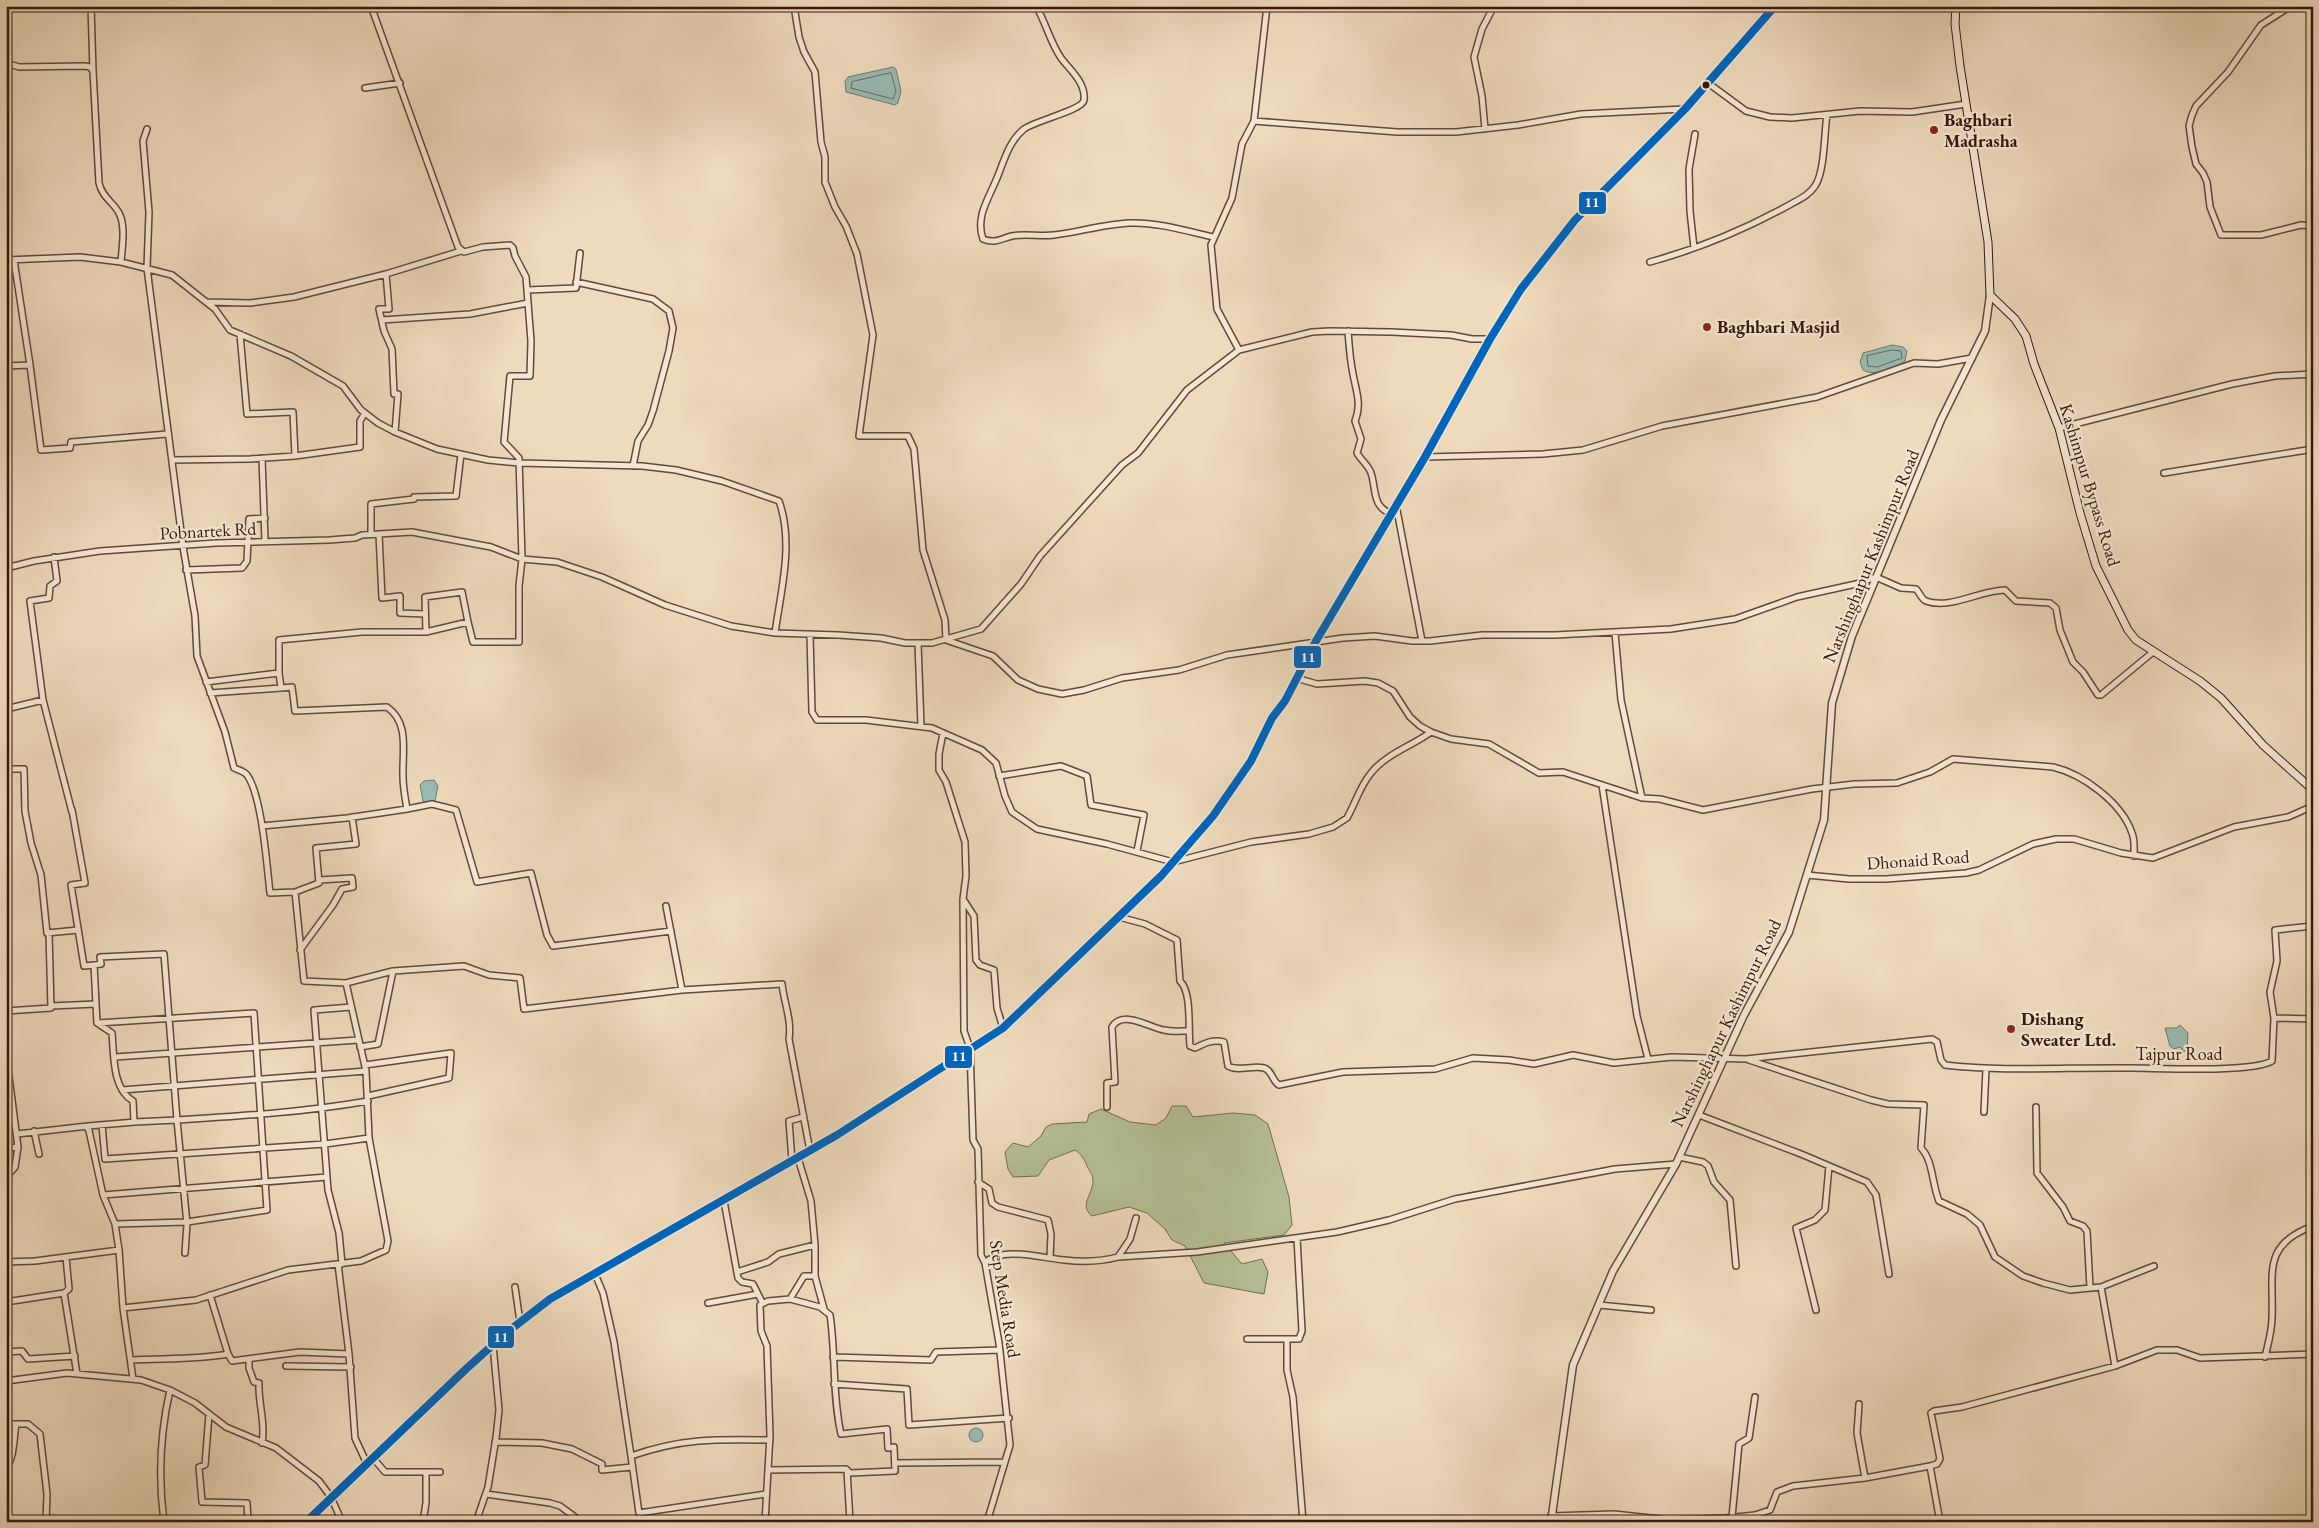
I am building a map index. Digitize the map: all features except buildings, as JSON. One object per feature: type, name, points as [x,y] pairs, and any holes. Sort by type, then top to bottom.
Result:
[{"type":"main road","name":"Narshinghapur Kashimpur Road","points":[[1956,6],[1955,24],[1984,214],[1990,295]]},
{"type":"main road","name":"Kashimpur Bypass Road","points":[[1990,295],[2015,319],[2026,336],[2034,364],[2059,428],[2080,513],[2096,566],[2128,630],[2136,640],[2200,681],[2220,698],[2263,745],[2313,790]]},
{"type":"street","points":[[91,6],[99,183],[101,192],[120,214],[122,262]]},
{"type":"street","points":[[371,6],[453,236],[461,251]]},
{"type":"street","points":[[794,6],[799,37],[804,52],[815,72],[821,142],[825,156],[825,182],[835,207],[846,226],[856,254],[873,335],[859,436],[908,436],[914,449],[923,550],[945,620],[946,640]]},
{"type":"street","points":[[1036,6],[1056,48],[1082,86],[1084,102],[1082,106],[1070,112],[1037,122],[1020,133],[1005,157],[984,203],[980,231],[983,239],[994,242],[1012,236],[1051,235],[1103,225],[1131,223],[1185,230],[1213,237]]},
{"type":"street","points":[[1484,129],[1482,96],[1474,56],[1482,29],[1494,6]]},
{"type":"street","points":[[306,1522],[493,1345],[550,1299],[795,1160],[1003,1028],[1120,917],[1173,862],[1213,816],[1251,761],[1272,718],[1285,701],[1316,641],[1425,457],[1490,339],[1521,289],[1552,246],[1575,220],[1685,109],[1775,6]]},
{"type":"street","points":[[2291,6],[2261,26],[2228,72],[2196,106],[2190,121],[2189,135],[2196,164],[2207,182],[2210,207],[2220,234],[2261,235],[2301,225],[2313,226]]},
{"type":"street","points":[[1239,350],[1217,309],[1212,260],[1213,237],[1232,198],[1242,144],[1254,121],[1265,7]]},
{"type":"street","points":[[6,63],[19,67],[85,66],[90,67],[93,71]]},
{"type":"street","points":[[364,88],[400,83]]},
{"type":"street","points":[[1708,83],[1741,108],[1758,116],[1792,118],[1860,111],[1912,112],[1966,104]]},
{"type":"street","points":[[1254,121],[1397,132],[1484,129],[1581,114],[1685,109]]},
{"type":"street","points":[[1650,262],[1750,227],[1802,199],[1810,192],[1819,177],[1827,115]]},
{"type":"street","points":[[147,129],[143,141],[149,212],[147,268],[167,434],[186,570],[195,616],[197,656],[224,732],[234,768],[248,776],[262,826],[270,893],[295,892],[319,883],[316,848],[356,844],[352,817]]},
{"type":"street","points":[[1694,248],[1690,211],[1689,169],[1695,134]]},
{"type":"street","points":[[206,302],[250,303],[294,297],[386,274],[461,251],[503,245],[512,246],[526,277],[531,341],[530,376],[510,376],[504,442],[519,458],[522,559],[519,586],[519,642],[473,642],[462,592],[425,597],[426,632]]},
{"type":"street","points":[[527,290],[576,288],[580,253]]},
{"type":"street","points":[[6,260],[80,257],[122,262],[172,275],[215,309],[230,330],[291,356],[343,386],[365,413],[395,432],[437,449],[519,463],[633,466],[676,470],[722,481],[779,501],[784,516],[787,538],[775,633]]},
{"type":"street","points":[[14,260],[41,450],[70,448],[71,442],[167,434]]},
{"type":"street","points":[[386,274],[389,309],[379,309],[392,349],[394,394],[398,394],[395,432]]},
{"type":"street","points":[[576,282],[653,299],[669,311],[673,328],[669,351],[654,411],[638,441],[633,466]]},
{"type":"street","name":"Narshinghapur Kashimpur Road","points":[[1551,1519],[1573,1365],[1613,1271],[1676,1164],[1722,1060],[1789,932],[1824,820],[1832,703],[1852,636],[1941,420],[1985,330],[1990,295]]},
{"type":"street","points":[[382,320],[470,314],[528,303]]},
{"type":"street","points":[[946,640],[980,629],[1021,584],[1040,556],[1122,465],[1138,454],[1186,390],[1239,350],[1312,332],[1348,330],[1490,339]]},
{"type":"street","points":[[1348,330],[1359,407],[1355,421],[1361,439],[1357,453],[1371,470],[1372,484],[1380,506],[1384,510],[1392,512]]},
{"type":"street","points":[[240,334],[247,414],[293,412],[295,456]]},
{"type":"street","points":[[1425,457],[1544,454],[1583,450],[1662,426],[1816,397],[1914,363],[1938,364],[1972,358]]},
{"type":"street","points":[[6,366],[30,365]]},
{"type":"street","points":[[2059,428],[2232,384],[2275,376],[2313,374]]},
{"type":"street","points":[[172,460],[295,456],[360,447],[360,421],[365,413]]},
{"type":"street","points":[[2164,472],[2313,449]]},
{"type":"street","points":[[371,534],[372,504],[414,500],[414,497],[456,496],[461,454]]},
{"type":"street","points":[[262,458],[266,541]]},
{"type":"street","points":[[1396,505],[1422,641]]},
{"type":"street","points":[[186,570],[242,568],[247,561],[249,519],[265,518]]},
{"type":"street","name":"Pobnartek Rd","points":[[6,568],[100,550],[266,541],[329,540],[371,534],[412,532],[491,547],[522,559],[557,562],[602,577],[665,605],[731,626],[775,633],[918,643],[946,640]]},
{"type":"street","points":[[379,534],[382,598],[400,596],[400,613],[425,614]]},
{"type":"street","points":[[54,558],[57,581],[50,586],[49,598],[30,601],[43,700],[72,811],[85,883],[71,885],[84,966],[101,964],[100,957],[164,954],[184,1188],[186,1253]]},
{"type":"street","points":[[946,640],[993,656],[1018,680],[1038,689],[1062,694],[1084,690],[1122,678],[1179,670],[1227,655],[1360,636],[1422,641],[1512,634],[1615,633],[1672,629],[1735,619],[1797,597],[1856,584],[1876,577],[1901,588],[1918,590],[1923,599],[1929,602],[1955,602],[1985,592],[2005,590],[2016,602],[2050,603],[2056,608],[2060,630],[2073,662],[2098,695],[2101,696],[2153,652]]},
{"type":"street","points":[[281,688],[279,640],[362,632],[426,632],[468,622]]},
{"type":"street","points":[[1615,633],[1621,700],[1642,798]]},
{"type":"street","points":[[810,634],[812,712],[817,720],[866,720],[932,728],[982,750],[996,763],[1012,812],[1037,829],[1137,851],[1173,862],[1251,842],[1309,834],[1338,825],[1347,818],[1372,772],[1394,754],[1416,743],[1431,732]]},
{"type":"street","points":[[918,643],[921,726]]},
{"type":"street","points":[[206,682],[280,674]]},
{"type":"street","points":[[1296,678],[1317,684],[1365,680],[1378,683],[1393,691],[1410,717],[1420,726],[1431,732],[1451,739],[1489,744],[1539,773],[1563,772],[1642,798],[1660,799],[1703,810],[1854,784],[1897,783],[1915,778],[1953,759],[1961,758],[2053,767],[2075,776],[2112,802],[2122,813],[2134,836],[2134,856]]},
{"type":"street","points":[[210,693],[292,686],[295,711],[386,707],[394,712],[401,724],[404,740],[403,778],[407,809]]},
{"type":"street","points":[[6,709],[43,700]]},
{"type":"street","name":"Step Media Road","points":[[943,733],[939,754],[939,770],[946,782],[965,842],[963,899],[964,1031],[970,1048],[973,1140],[978,1150],[981,1255],[985,1263],[1000,1350],[1009,1418],[1010,1445],[987,1522]]},
{"type":"street","points":[[999,776],[1061,766],[1087,776],[1092,806],[1144,815],[1137,851]]},
{"type":"street","points":[[6,770],[24,769],[25,811],[31,843],[42,875],[43,900],[49,933],[51,1006]]},
{"type":"street","points":[[1602,785],[1637,1016],[1648,1059]]},
{"type":"street","points":[[262,826],[352,817],[432,804],[456,810],[477,882],[532,874],[547,935],[553,946],[671,931]]},
{"type":"street","name":"Dhonaid Road","points":[[1807,875],[1849,879],[1886,879],[1966,873],[1979,870],[2033,844],[2061,839],[2074,839],[2134,856],[2159,857],[2234,827],[2288,817],[2313,806]]},
{"type":"street","points":[[300,950],[333,906],[342,888],[353,887],[352,878],[319,880]]},
{"type":"street","points":[[295,892],[304,981],[346,983],[392,971],[464,966],[489,975],[510,979],[520,978],[524,1009],[682,990],[782,984],[784,1002],[791,1026],[789,1039],[810,1151]]},
{"type":"street","points":[[963,899],[974,916],[976,960],[980,965],[994,970],[997,1008],[1003,1028]]},
{"type":"street","points":[[666,906],[682,990]]},
{"type":"street","points":[[1108,1107],[1108,1083],[1115,1082],[1112,1027],[1117,1021],[1138,1021],[1166,1030],[1189,1031],[1186,986],[1180,981],[1178,940],[1145,924],[1120,917]]},
{"type":"street","points":[[2313,926],[2275,930],[2277,961],[2270,992],[2274,1018],[2313,1019]]},
{"type":"street","points":[[49,933],[78,930]]},
{"type":"street","points":[[94,965],[97,1023]]},
{"type":"street","points":[[360,1047],[378,1044],[392,971]]},
{"type":"street","points":[[123,1308],[184,1302],[210,1296],[288,1270],[361,1261],[387,1247],[369,1138],[366,1068],[346,983]]},
{"type":"street","points":[[6,1011],[96,1004]]},
{"type":"street","points":[[351,1006],[314,1010],[328,1190],[339,1233],[340,1264],[351,1367],[354,1438],[367,1464]]},
{"type":"street","points":[[97,1023],[254,1012],[267,1210],[186,1222],[115,1224]]},
{"type":"street","name":"Tajpur Road","points":[[1189,1031],[1190,1046],[1195,1048],[1208,1042],[1224,1042],[1228,1066],[1234,1069],[1263,1068],[1270,1071],[1279,1085],[1343,1072],[1435,1069],[1473,1058],[1509,1060],[1534,1064],[1573,1055],[1614,1062],[1672,1056],[1722,1060],[1932,1039],[1937,1042],[1941,1060],[1945,1065],[1986,1069],[2176,1068],[2262,1065],[2272,1061],[2274,1018]]},
{"type":"street","points":[[97,1023],[112,1033],[118,1081],[125,1096],[133,1101],[135,1122]]},
{"type":"street","points":[[115,1057],[358,1040]]},
{"type":"street","points":[[6,1053],[18,1147],[15,1168],[6,1177]]},
{"type":"street","points":[[16,1134],[135,1122],[261,1115],[322,1109],[450,1078],[451,1053],[320,1076],[122,1090]]},
{"type":"street","points":[[1746,1059],[1871,1100],[1888,1104],[1924,1105],[1921,1148],[1926,1153],[1934,1189],[1939,1201],[1967,1214],[1980,1224],[1995,1257],[2023,1276],[2070,1290],[2100,1287],[2154,1266]]},
{"type":"street","points":[[1984,1112],[1986,1069]]},
{"type":"street","points":[[2036,1107],[2037,1173],[2064,1207],[2070,1221],[2083,1226],[2087,1231],[2090,1288]]},
{"type":"street","points":[[1699,1115],[1866,1182],[1876,1195],[1889,1274]]},
{"type":"street","points":[[803,1117],[789,1121],[795,1160],[811,1201],[815,1245],[815,1276],[824,1309]]},
{"type":"street","points":[[102,1125],[105,1159],[325,1144],[369,1138]]},
{"type":"street","points":[[88,1126],[95,1158]]},
{"type":"street","points":[[88,1126],[103,1195],[115,1224],[119,1250],[123,1308],[134,1379]]},
{"type":"street","points":[[34,1131],[39,1154]]},
{"type":"street","points":[[6,1148],[18,1147]]},
{"type":"street","points":[[1679,1157],[1703,1162],[1708,1166],[1714,1182],[1730,1200],[1736,1266]]},
{"type":"street","points":[[985,1263],[990,1258],[1001,1255],[1023,1254],[1050,1258],[1102,1261],[1118,1257],[1196,1252],[1297,1238],[1389,1220],[1455,1200],[1614,1169],[1676,1164]]},
{"type":"street","points":[[1816,1310],[1796,1228],[1815,1220],[1825,1210],[1828,1166]]},
{"type":"street","points":[[103,1195],[327,1177]]},
{"type":"street","points":[[978,1182],[989,1189],[992,1203],[998,1207],[1048,1220],[1052,1234],[1050,1258]]},
{"type":"street","points":[[724,1201],[737,1272],[742,1282],[753,1284],[762,1302],[760,1305],[761,1331],[767,1346],[770,1440],[765,1522]]},
{"type":"street","points":[[1118,1257],[1130,1239],[1136,1218]]},
{"type":"street","points":[[2265,1356],[2272,1321],[2272,1264],[2278,1248],[2284,1241],[2313,1226]]},
{"type":"street","points":[[1247,1339],[1299,1339],[1302,1331],[1297,1238]]},
{"type":"street","points":[[737,1272],[768,1262],[779,1254],[815,1245]]},
{"type":"street","points":[[6,1262],[36,1261],[119,1250]]},
{"type":"street","points":[[6,1302],[64,1293],[69,1289],[66,1257]]},
{"type":"street","points":[[594,1274],[603,1293],[614,1342],[639,1512],[766,1494]]},
{"type":"street","points":[[790,1299],[804,1276],[815,1276]]},
{"type":"street","points":[[515,1287],[520,1322]]},
{"type":"street","points":[[2100,1287],[2115,1366]]},
{"type":"street","points":[[64,1293],[77,1374]]},
{"type":"street","points":[[708,1303],[758,1294]]},
{"type":"street","points":[[210,1296],[228,1354],[232,1361],[300,1352],[350,1354]]},
{"type":"street","points":[[762,1302],[790,1299],[824,1309],[830,1315],[834,1384],[841,1434],[887,1429],[888,1448],[894,1448],[895,1463],[895,1471],[850,1473],[847,1470],[805,1468],[768,1470]]},
{"type":"street","points":[[1599,1305],[1651,1310]]},
{"type":"street","points":[[1287,1338],[1287,1370],[1293,1397],[1303,1522]]},
{"type":"street","points":[[476,1522],[486,1494],[499,1410],[493,1345]]},
{"type":"street","points":[[833,1357],[932,1360],[936,1352],[1000,1350]]},
{"type":"street","points":[[1551,1519],[1614,1514],[1669,1520],[1755,1515],[1770,1510],[1777,1492],[1794,1486],[1865,1478],[1937,1464],[1940,1459],[1931,1413],[1934,1411],[1962,1407],[2115,1366],[2163,1350],[2177,1350],[2200,1358],[2313,1354]]},
{"type":"street","points":[[6,1352],[22,1351],[28,1360],[75,1356]]},
{"type":"street","points":[[131,1360],[186,1357],[202,1359],[228,1354]]},
{"type":"street","points":[[249,1358],[249,1368],[254,1382],[259,1383],[260,1413],[265,1429],[262,1443]]},
{"type":"street","points":[[286,1366],[351,1367]]},
{"type":"street","points":[[6,1381],[37,1376],[77,1374],[134,1379],[170,1390],[195,1403],[226,1427],[276,1448],[319,1481],[331,1497],[342,1522]]},
{"type":"street","points":[[834,1384],[908,1388],[909,1425],[1009,1418]]},
{"type":"street","points":[[164,1522],[160,1459],[162,1424],[170,1390]]},
{"type":"street","points":[[1732,1517],[1739,1444],[1749,1438],[1755,1397]]},
{"type":"street","points":[[1859,1404],[1857,1433],[1865,1478]]},
{"type":"street","points":[[209,1414],[205,1465],[199,1467],[202,1502],[247,1504],[248,1522]]},
{"type":"street","points":[[6,1424],[28,1424],[40,1434],[47,1494],[46,1522]]},
{"type":"street","points":[[6,1467],[10,1464],[12,1458],[12,1441],[16,1424]]},
{"type":"street","points":[[630,1456],[662,1445],[696,1440],[770,1440]]},
{"type":"street","points":[[495,1442],[542,1442],[572,1449],[602,1464],[602,1470],[632,1467]]},
{"type":"street","points":[[373,1458],[385,1472],[440,1472]]},
{"type":"street","points":[[895,1463],[1004,1462]]},
{"type":"street","points":[[1930,1466],[1940,1522]]},
{"type":"street","points":[[847,1470],[850,1522]]},
{"type":"street","points":[[423,1522],[426,1503],[426,1472]]},
{"type":"street","points":[[486,1494],[560,1506],[575,1517]]},
{"type":"green space","points":[[1172,1106],[1186,1106],[1193,1117],[1233,1113],[1255,1115],[1268,1124],[1289,1197],[1292,1225],[1284,1235],[1224,1243],[1242,1264],[1262,1259],[1268,1272],[1264,1294],[1204,1283],[1185,1246],[1172,1240],[1165,1229],[1147,1213],[1129,1207],[1092,1216],[1086,1208],[1086,1203],[1093,1185],[1092,1176],[1082,1157],[1075,1150],[1049,1160],[1038,1176],[1013,1177],[1008,1169],[1005,1152],[1013,1143],[1028,1147],[1041,1136],[1046,1127],[1052,1124],[1087,1122],[1089,1114],[1101,1109],[1130,1122],[1156,1125],[1166,1118]]},
{"type":"water","points":[[893,67],[896,69],[901,91],[898,103],[895,105],[846,92],[845,81],[848,77]]},
{"type":"water","points":[[1892,345],[1903,347],[1907,351],[1905,361],[1891,369],[1879,372],[1873,373],[1863,370],[1860,362],[1863,353]]},
{"type":"water","points":[[434,780],[438,786],[435,801],[427,803],[423,801],[420,785],[424,781]]},
{"type":"water","points":[[2180,1025],[2188,1033],[2187,1048],[2184,1052],[2180,1047],[2174,1049],[2170,1046],[2165,1028],[2176,1028]]},
{"type":"water","points":[[976,1428],[981,1430],[983,1435],[981,1440],[976,1442],[971,1440],[969,1435],[971,1430]]},
{"type":"transit line","name":"11","points":[[306,1522],[466,1369],[506,1333],[550,1299],[837,1135],[1003,1028],[1161,876],[1213,816],[1251,761],[1272,718],[1285,701],[1316,641],[1425,457],[1490,339],[1521,289],[1575,220],[1685,109],[1775,6]]},
{"type":"place","name":"Baghbari Madrasha","points":[[1934,130]]},
{"type":"place","name":"Baghbari Masjid","points":[[1707,327]]},
{"type":"place","name":"Dishang Sweater Ltd.","points":[[2011,1029]]}]
